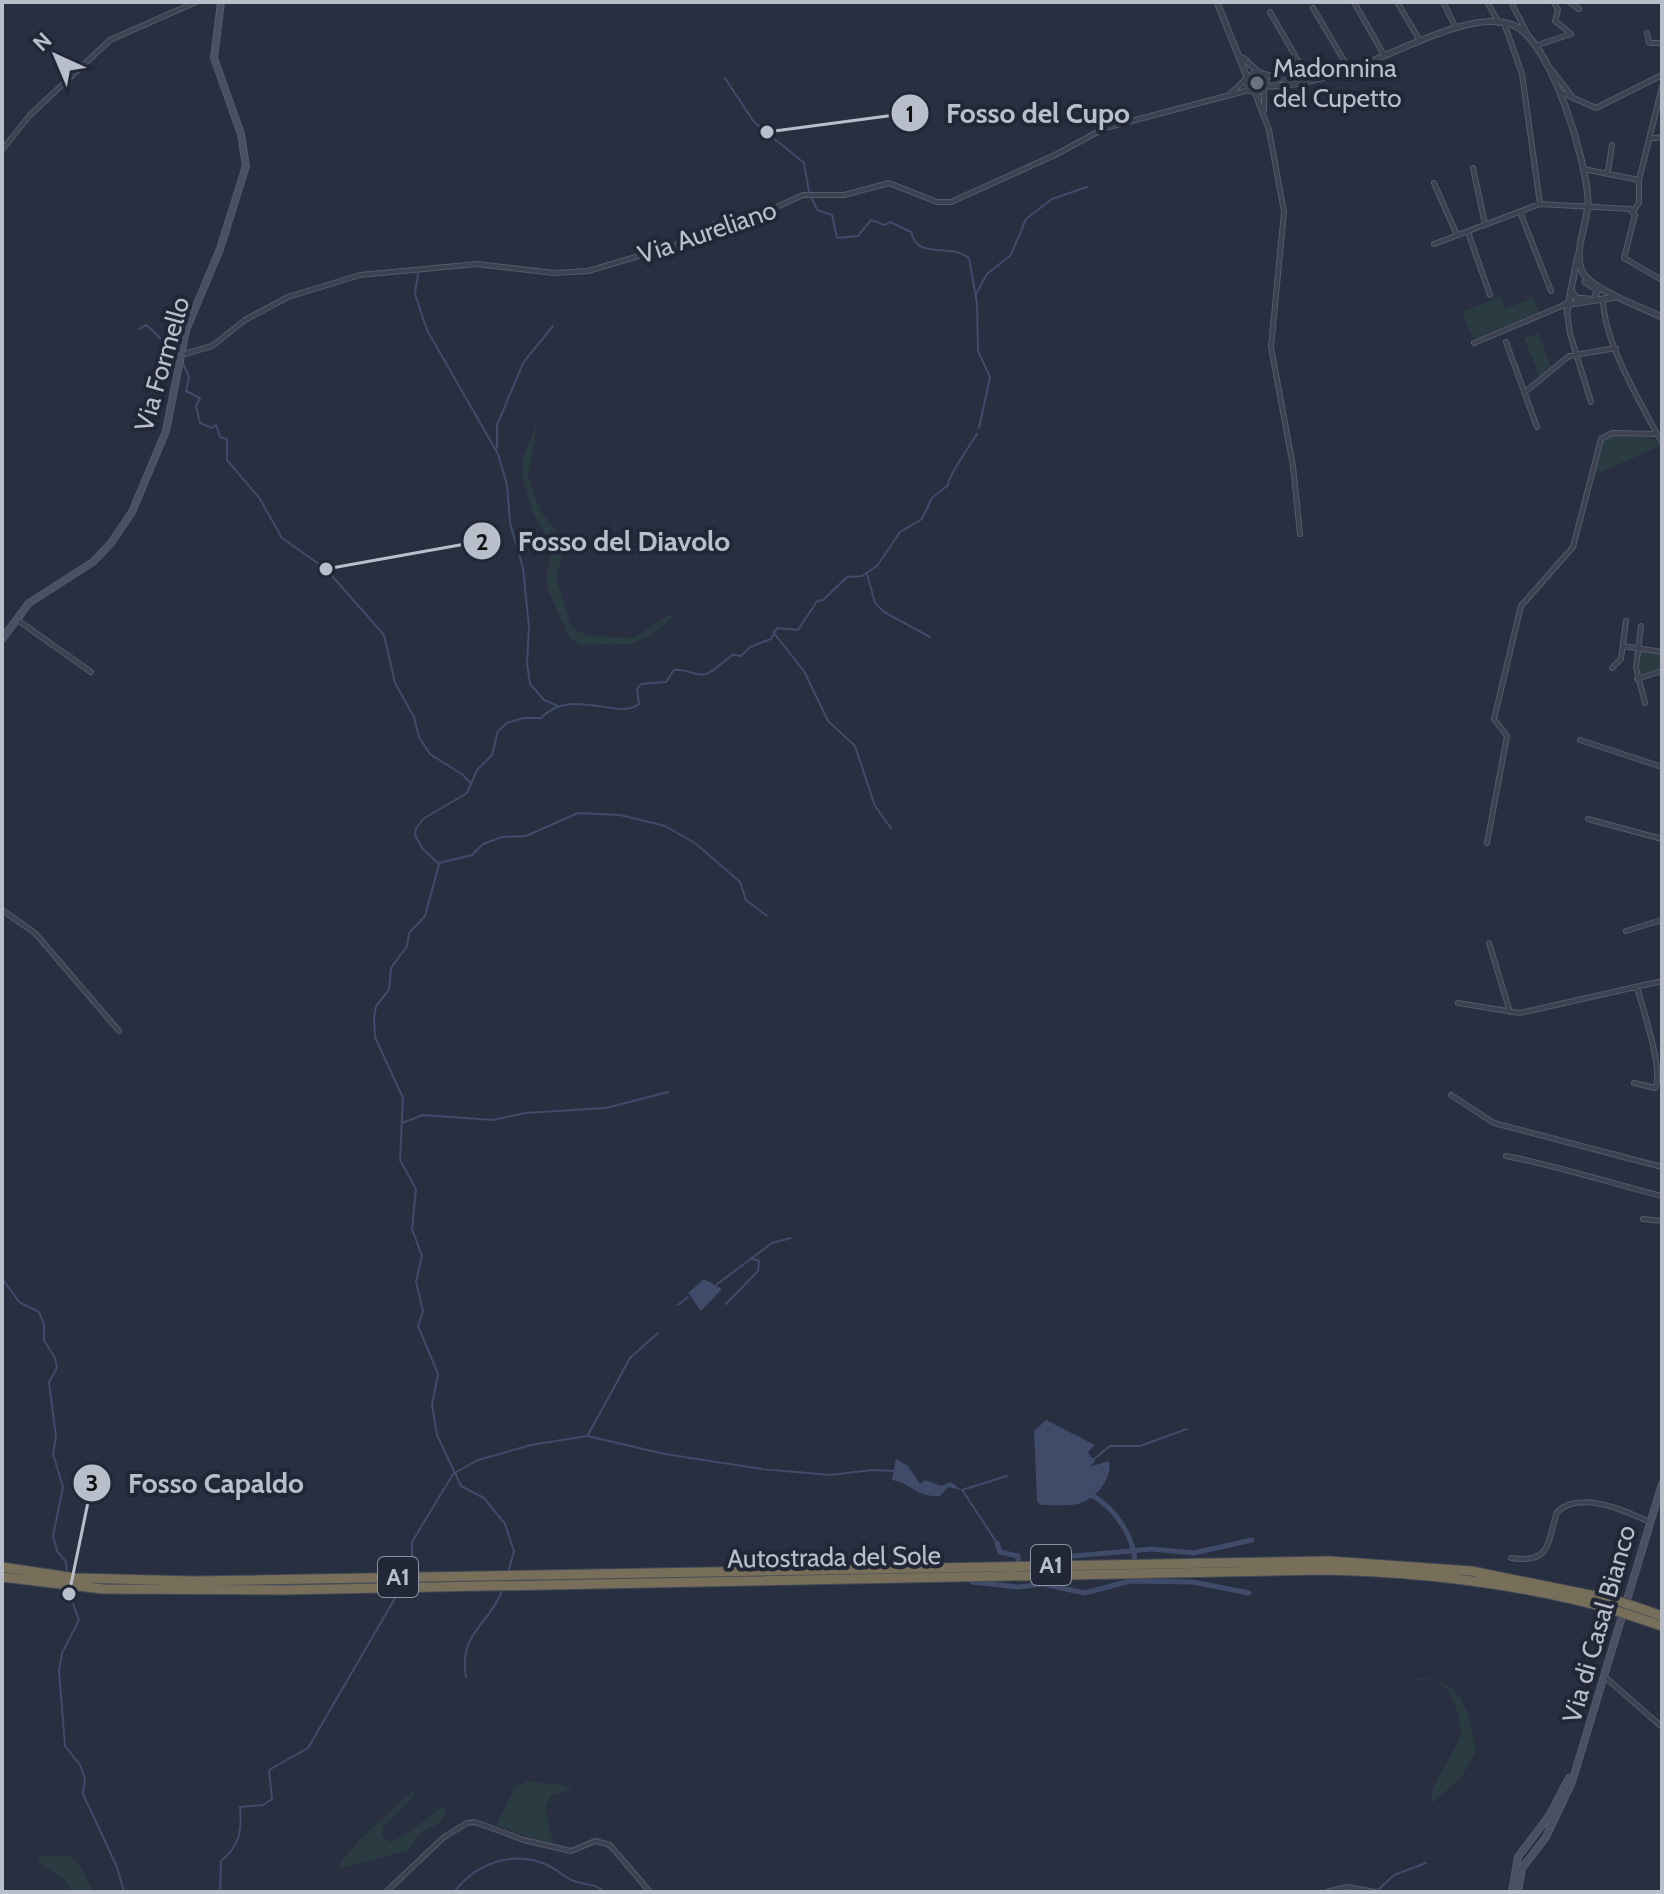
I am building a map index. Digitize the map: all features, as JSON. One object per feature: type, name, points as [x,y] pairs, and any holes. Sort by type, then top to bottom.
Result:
[{"type":"highway","name":"Autostrada del Sole","points":[[2,1577],[194,1586],[1329,1561],[1407,1564],[1511,1581],[1613,1605],[1662,1626]]},
{"type":"highway","name":"Autostrada del Sole","points":[[2,1567],[103,1584]]},
{"type":"highway","name":"Autostrada del Sole","points":[[1634,1612],[1662,1616]]},
{"type":"main road","name":"Via Formello","points":[[2,639],[36,597],[98,558],[127,523],[166,431],[188,323],[220,249],[246,166],[241,134],[214,61],[221,2]]},
{"type":"main road","name":"Via di Casal Bianco","points":[[1515,1892],[1518,1857],[1555,1806],[1584,1746],[1662,1484]]},
{"type":"main road","name":"Via di Casal Bianco","points":[[1652,1514],[1662,1494]]},
{"type":"street","points":[[2,150],[30,115],[110,40],[196,2]]},
{"type":"street","points":[[1217,2],[1264,116]]},
{"type":"street","points":[[1354,2],[1384,55]]},
{"type":"street","points":[[1397,2],[1419,39]]},
{"type":"street","points":[[1443,2],[1456,28]]},
{"type":"street","points":[[1487,2],[1501,23],[1522,74],[1540,204]]},
{"type":"street","points":[[1511,2],[1528,37]]},
{"type":"street","points":[[1535,46],[1571,34],[1555,21],[1558,10],[1554,2]]},
{"type":"street","points":[[1569,2],[1579,9]]},
{"type":"street","points":[[1313,8],[1349,69]]},
{"type":"street","points":[[1270,12],[1306,81]]},
{"type":"street","points":[[1513,25],[1519,17]]},
{"type":"street","points":[[1252,92],[1349,69],[1419,39],[1456,28],[1501,23],[1513,25],[1528,37],[1574,99]]},
{"type":"street","points":[[1647,33],[1649,43],[1662,43]]},
{"type":"street","points":[[1240,54],[1260,73],[1274,80],[1306,81]]},
{"type":"street","points":[[1552,70],[1582,169],[1588,204],[1568,305],[1576,353],[1591,402]]},
{"type":"street","points":[[1247,78],[1260,73]]},
{"type":"street","points":[[1260,73],[1265,88],[1264,116],[1284,223],[1271,350],[1293,466],[1300,534]]},
{"type":"street","points":[[1560,92],[1596,108],[1662,75]]},
{"type":"street","name":"Via Aureliano","points":[[1227,96],[1247,78]]},
{"type":"street","points":[[1662,87],[1639,180],[1639,203],[1634,210],[1624,258],[1662,280]]},
{"type":"street","points":[[1560,92],[1567,89]]},
{"type":"street","name":"Via Aureliano","points":[[181,355],[202,351],[245,320],[288,297],[371,273],[477,264],[558,274],[583,272],[676,245],[713,225],[755,217],[803,195],[844,195],[889,183],[937,202],[949,202],[1062,152],[1104,129],[1252,92]]},
{"type":"street","points":[[1565,107],[1574,99]]},
{"type":"street","points":[[1649,139],[1662,137]]},
{"type":"street","points":[[1608,171],[1612,145]]},
{"type":"street","points":[[1473,168],[1486,225]]},
{"type":"street","points":[[1582,169],[1608,171],[1639,180]]},
{"type":"street","points":[[1434,183],[1457,235]]},
{"type":"street","points":[[1434,244],[1540,204],[1588,204],[1634,210]]},
{"type":"street","points":[[1520,212],[1551,291]]},
{"type":"street","points":[[1468,232],[1490,295]]},
{"type":"street","points":[[1582,239],[1581,268],[1598,285],[1617,348],[1662,442]]},
{"type":"street","points":[[1572,289],[1577,282],[1598,285],[1662,317]]},
{"type":"street","points":[[1474,343],[1554,310],[1590,299],[1599,291],[1585,282]]},
{"type":"street","points":[[1572,289],[1576,298],[1628,301]]},
{"type":"street","points":[[1506,342],[1537,427]]},
{"type":"street","points":[[1525,392],[1535,387],[1564,359],[1576,353],[1617,348]]},
{"type":"street","points":[[1487,843],[1507,736],[1494,719],[1521,606],[1573,547],[1601,439],[1614,433],[1657,434]]},
{"type":"street","points":[[16,619],[91,672]]},
{"type":"street","points":[[1612,668],[1620,661],[1626,621]]},
{"type":"street","points":[[1641,626],[1637,679],[1645,703]]},
{"type":"street","points":[[1623,646],[1662,652]]},
{"type":"street","points":[[1637,679],[1662,671]]},
{"type":"street","points":[[1580,740],[1662,767]]},
{"type":"street","points":[[1588,819],[1662,839]]},
{"type":"street","points":[[2,910],[35,933],[119,1031]]},
{"type":"street","points":[[1626,931],[1662,920]]},
{"type":"street","points":[[1489,943],[1510,1012]]},
{"type":"street","points":[[1458,1003],[1523,1013],[1662,981]]},
{"type":"street","points":[[1634,1083],[1655,1088],[1660,1081],[1656,1044],[1637,987]]},
{"type":"street","points":[[1451,1095],[1494,1123],[1662,1167]]},
{"type":"street","points":[[1506,1156],[1556,1166],[1576,1176],[1662,1196]]},
{"type":"street","points":[[1643,1219],[1662,1221]]},
{"type":"street","points":[[1511,1558],[1528,1560],[1541,1554],[1549,1543],[1556,1513],[1564,1506],[1602,1505],[1650,1522]]},
{"type":"street","points":[[1603,1675],[1662,1727]]},
{"type":"street","points":[[386,1892],[444,1837],[467,1823],[475,1822],[524,1840],[571,1851],[595,1841],[610,1845],[650,1892]]},
{"type":"street","points":[[1327,1892],[1347,1887],[1375,1892]]},
{"type":"shaded area","points":[[1501,296],[1504,309],[1533,298],[1539,312],[1473,339],[1462,312]]},
{"type":"shaded area","points":[[1538,333],[1551,366],[1540,377],[1524,339]]},
{"type":"shaded area","points":[[537,422],[528,477],[541,512],[566,543],[556,578],[572,628],[589,636],[633,638],[669,615],[673,617],[648,637],[631,644],[581,645],[570,639],[549,593],[546,579],[552,545],[534,516],[522,477],[522,460]]},
{"type":"shaded area","points":[[1610,435],[1651,438],[1660,446],[1594,475],[1602,439]]},
{"type":"shaded area","points":[[1640,650],[1662,653],[1662,668],[1640,676]]},
{"type":"shaded area","points":[[1414,1680],[1436,1681],[1447,1686],[1463,1702],[1476,1751],[1462,1776],[1434,1802],[1431,1801],[1433,1788],[1462,1734],[1449,1693],[1436,1682]]},
{"type":"shaded area","points":[[526,1781],[569,1786],[569,1790],[552,1795],[545,1808],[554,1846],[496,1825],[514,1789]]},
{"type":"shaded area","points":[[416,1788],[412,1798],[383,1828],[382,1836],[389,1842],[394,1840],[443,1806],[446,1814],[439,1823],[419,1834],[408,1850],[338,1867],[362,1839]]},
{"type":"shaded area","points":[[39,1856],[69,1856],[79,1865],[94,1892],[72,1892],[65,1880],[38,1862]]},
{"type":"water","points":[[704,1279],[722,1289],[701,1311],[688,1293]]},
{"type":"water","points":[[1046,1420],[1095,1445],[1088,1452],[1095,1462],[1089,1467],[1109,1461],[1106,1481],[1097,1493],[1085,1501],[1075,1505],[1041,1505],[1037,1501],[1034,1431]]},
{"type":"water","points":[[896,1459],[908,1466],[920,1484],[925,1480],[941,1486],[951,1482],[961,1490],[948,1487],[940,1496],[932,1496],[892,1480]]},
{"type":"waterway","points":[[725,78],[754,122],[804,163],[809,191]]},
{"type":"waterway","points":[[976,294],[987,274],[1011,255],[1026,219],[1052,199],[1087,187]]},
{"type":"waterway","points":[[811,196],[817,210],[832,215],[837,238],[858,236],[871,220],[885,225],[890,222],[911,232],[920,246],[961,253],[969,258],[977,303],[978,351],[990,377],[979,428]]},
{"type":"waterway","points":[[418,274],[415,294],[427,330],[498,454],[507,485],[510,523],[523,568],[529,627],[527,663],[530,684],[544,700],[558,706]]},
{"type":"waterway","points":[[139,329],[146,325],[175,353]]},
{"type":"waterway","points":[[497,448],[497,425],[523,363],[553,326]]},
{"type":"waterway","points":[[182,361],[189,377],[186,391],[200,398],[196,406],[200,423],[212,428],[216,425],[220,437],[227,439],[227,460],[260,499],[282,538],[326,569],[384,635],[395,683],[414,717],[419,737],[430,754],[463,775],[471,784]]},
{"type":"waterway","points":[[508,1573],[514,1551],[505,1524],[484,1498],[461,1486],[437,1435],[432,1405],[438,1374],[418,1326],[423,1311],[416,1282],[422,1256],[412,1229],[416,1189],[400,1160],[403,1098],[375,1037],[376,1006],[389,990],[391,968],[407,946],[409,933],[425,916],[439,864],[422,848],[415,835],[416,829],[423,819],[467,793],[477,770],[492,755],[498,731],[507,723],[523,718],[541,718],[553,709],[566,705],[630,708],[639,704],[637,689],[641,684],[666,682],[674,670],[706,674],[733,655],[741,656],[750,647],[771,639],[777,628],[798,630],[817,601],[823,600],[847,577],[862,576],[877,566],[900,532],[922,519],[932,498],[948,485],[977,434]]},
{"type":"waterway","points":[[867,574],[875,603],[884,612],[930,637]]},
{"type":"waterway","points":[[773,632],[804,671],[828,721],[855,746],[875,806],[891,828]]},
{"type":"waterway","points":[[439,863],[472,855],[483,844],[502,837],[526,836],[578,813],[620,815],[665,826],[695,843],[740,882],[746,900],[767,916]]},
{"type":"waterway","points":[[402,1123],[423,1115],[493,1120],[525,1113],[606,1108],[668,1092]]},
{"type":"waterway","points":[[716,1285],[772,1243],[791,1238]]},
{"type":"waterway","points":[[726,1304],[758,1271],[759,1261],[751,1258]]},
{"type":"waterway","points":[[2,1278],[19,1302],[39,1312],[44,1325],[44,1340],[55,1358],[57,1368],[49,1382],[56,1437],[53,1454],[63,1487],[53,1536],[57,1551],[66,1562],[67,1572]]},
{"type":"waterway","points":[[678,1305],[688,1297]]},
{"type":"waterway","points":[[588,1435],[630,1358],[658,1333]]},
{"type":"waterway","points":[[1093,1460],[1110,1446],[1140,1446],[1187,1429]]},
{"type":"waterway","points":[[407,1573],[412,1564],[412,1542],[453,1474],[478,1460],[531,1445],[587,1436],[665,1454],[762,1469],[830,1475],[872,1470],[896,1471]]},
{"type":"waterway","points":[[962,1490],[1007,1476]]},
{"type":"waterway","points":[[963,1491],[997,1543]]},
{"type":"waterway","points":[[1091,1495],[1108,1507],[1122,1524],[1132,1544],[1135,1564]]},
{"type":"waterway","points":[[1051,1558],[1152,1549],[1194,1553],[1252,1540]]},
{"type":"waterway","points":[[997,1543],[1000,1552],[1018,1556],[1018,1566]]},
{"type":"waterway","points":[[972,1582],[1019,1587],[1043,1584],[1085,1593],[1130,1581],[1193,1582],[1249,1593]]},
{"type":"waterway","points":[[68,1590],[79,1620],[62,1653],[59,1671],[65,1746],[80,1765],[85,1778],[83,1794],[117,1867],[124,1892]]},
{"type":"waterway","points":[[466,1677],[465,1662],[470,1640],[502,1591]]},
{"type":"waterway","points":[[220,1892],[221,1861],[238,1837],[240,1807],[263,1805],[272,1799],[269,1770],[308,1748],[398,1593]]},
{"type":"waterway","points":[[454,1892],[473,1873],[510,1859],[536,1861],[573,1881],[595,1886],[605,1892]]},
{"type":"waterway","points":[[1376,1892],[1394,1875],[1426,1863]]},
{"type":"place","name":"Madonnina del Cupetto","points":[[1257,83]]},
{"type":"place","name":"Fosso del Cupo","points":[[767,132]]},
{"type":"place","name":"Fosso del Diavolo","points":[[326,569]]},
{"type":"place","name":"Fosso Capaldo","points":[[69,1594]]}]
